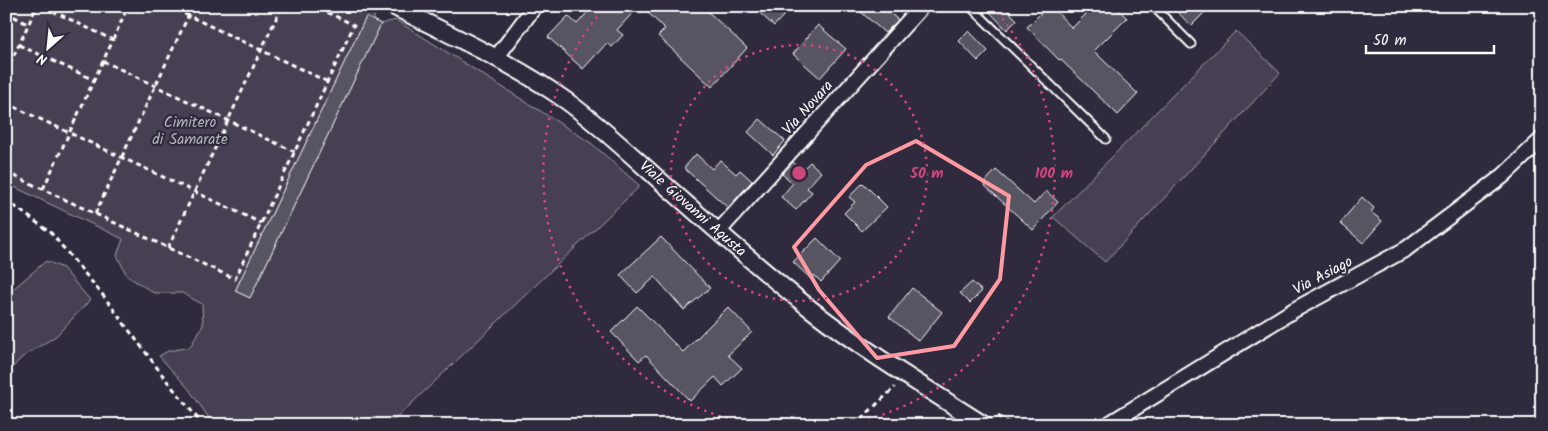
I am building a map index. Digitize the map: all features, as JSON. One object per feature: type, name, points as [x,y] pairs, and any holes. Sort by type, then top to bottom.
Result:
[{"type":"street","name":"Viale Giovanni Agusta","points":[[393,6],[496,58],[532,78],[567,102],[600,128],[718,232],[811,309],[906,376],[984,425]]},
{"type":"street","points":[[496,58],[535,6]]},
{"type":"street","name":"Via Novara","points":[[718,232],[922,6]]},
{"type":"street","name":"Via Asiago","points":[[1106,425],[1294,310],[1406,249],[1503,176],[1542,139]]},
{"type":"lane","points":[[970,6],[1106,139]]},
{"type":"lane","points":[[1153,6],[1191,44]]},
{"type":"path","points":[[6,72],[37,6]]},
{"type":"path","points":[[42,6],[113,40]]},
{"type":"path","points":[[43,189],[128,6]]},
{"type":"path","points":[[168,6],[328,82]]},
{"type":"path","points":[[95,214],[193,6]]},
{"type":"path","points":[[168,248],[282,6]]},
{"type":"path","points":[[6,172],[235,279],[354,25],[314,6]]},
{"type":"path","points":[[6,12],[28,25]]},
{"type":"path","points":[[19,45],[94,80]]},
{"type":"path","points":[[103,61],[294,152]]},
{"type":"path","points":[[6,103],[261,223]]},
{"type":"path","points":[[6,200],[51,233],[102,294],[203,425]]},
{"type":"path","points":[[855,425],[906,376]]},
{"type":"highlighted area","points":[[916,141],[1009,196],[1000,279],[954,346],[877,358],[819,290],[794,247],[866,165]]},
{"type":"green space","name":"Cimitero di Samarate","points":[[15,6],[357,6],[375,15],[373,20],[380,24],[396,20],[591,143],[640,186],[389,425],[214,425],[188,388],[159,356],[168,351],[190,347],[203,325],[202,304],[182,293],[154,293],[127,276],[117,255],[123,239],[6,183],[6,25]]},
{"type":"green space","points":[[1236,31],[1280,73],[1105,262],[1053,217]]},
{"type":"green space","points":[[46,261],[63,268],[90,300],[56,336],[21,358],[6,375],[6,295]]},
{"type":"building","points":[[593,6],[639,6],[617,30],[623,35],[612,47],[607,43],[583,69],[548,37],[568,16],[577,24]]},
{"type":"building","points":[[641,6],[702,6],[747,48],[712,87],[658,36],[665,29]]},
{"type":"building","points":[[752,6],[792,6],[774,26]]},
{"type":"building","points":[[854,6],[882,6],[898,20],[885,33]]},
{"type":"building","points":[[984,6],[1004,6],[1017,20],[1007,30]]},
{"type":"building","points":[[1048,6],[1051,6],[1072,28],[1094,6],[1115,6],[1127,18],[1094,51],[1138,94],[1118,115],[1027,27]]},
{"type":"building","points":[[1172,6],[1211,6],[1191,26]]},
{"type":"building","points":[[366,17],[381,24],[250,298],[235,291]]},
{"type":"building","points":[[818,25],[846,49],[820,78],[793,54]]},
{"type":"building","points":[[969,31],[988,51],[978,61],[959,41]]},
{"type":"building","points":[[760,119],[785,141],[773,155],[748,132]]},
{"type":"building","points":[[696,154],[712,169],[720,160],[736,174],[740,170],[752,181],[728,208],[684,168]]},
{"type":"building","points":[[793,162],[802,170],[810,162],[821,172],[807,188],[812,192],[796,210],[781,197],[793,183],[782,174]]},
{"type":"building","points":[[996,170],[1034,204],[1046,191],[1058,202],[1033,230],[983,184]]},
{"type":"building","points":[[863,183],[887,207],[862,231],[844,213],[855,202],[849,197]]},
{"type":"building","points":[[1362,197],[1374,208],[1371,212],[1382,221],[1363,243],[1340,223]]},
{"type":"building","points":[[661,237],[710,288],[684,310],[655,277],[637,293],[620,275]]},
{"type":"building","points":[[817,238],[840,261],[821,282],[814,275],[811,279],[793,262]]},
{"type":"building","points":[[972,282],[982,291],[970,303],[960,293]]},
{"type":"building","points":[[912,288],[942,312],[919,341],[889,317]]},
{"type":"building","points":[[637,306],[683,352],[728,307],[752,332],[728,355],[742,368],[723,386],[715,377],[690,401],[646,355],[639,361],[611,332]]}]
